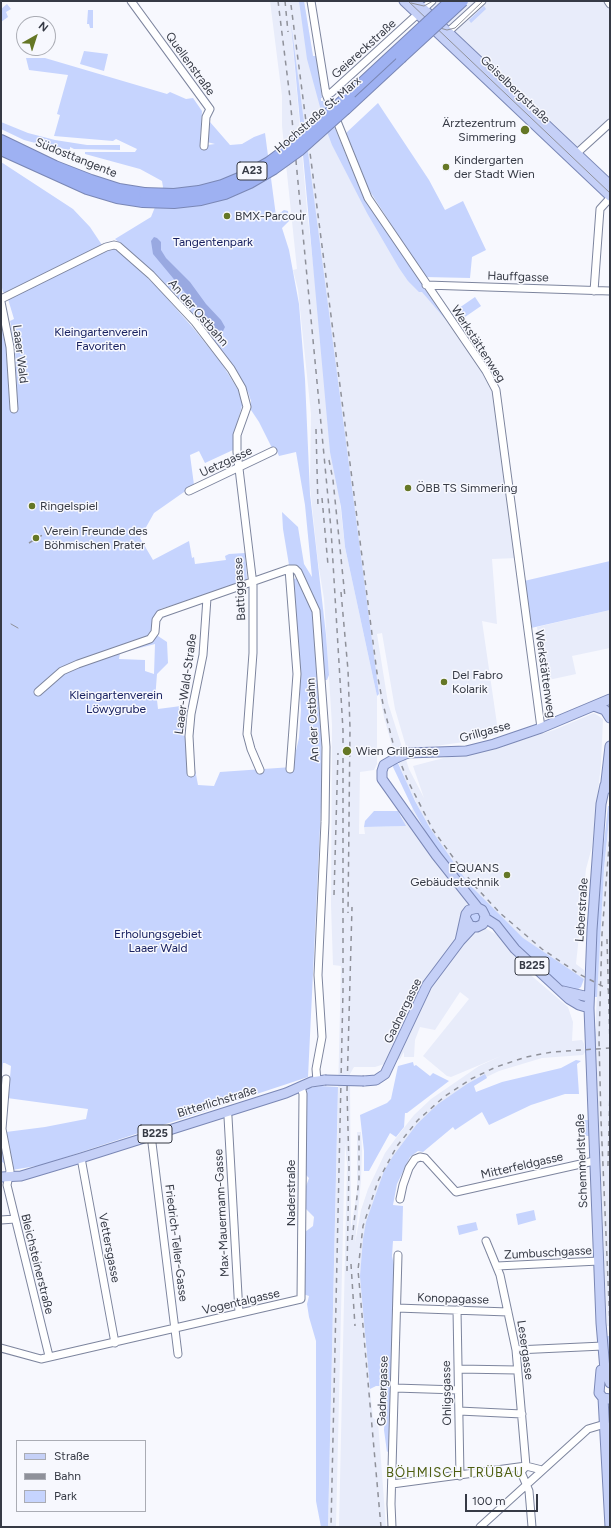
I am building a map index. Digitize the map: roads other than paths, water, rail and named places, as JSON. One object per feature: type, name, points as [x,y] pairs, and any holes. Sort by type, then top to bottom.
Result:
[{"type":"highway","name":"Hochstraße St. Marx","points":[[143,198],[209,189],[233,181],[269,162],[323,118],[450,1]]},
{"type":"highway","name":"Hochstraße St. Marx","points":[[143,198],[174,203],[212,198],[250,183],[274,169],[312,140],[463,1]]},
{"type":"highway","name":"Südosttangente","points":[[1,140],[86,178],[119,188],[143,198]]},
{"type":"highway","name":"Südosttangente","points":[[1,150],[87,189],[117,198],[143,198]]},
{"type":"main road","name":"Geiselbergstraße","points":[[404,1],[448,32],[610,185]]},
{"type":"main road","name":"Geiselbergstraße","points":[[415,1],[421,12],[610,197]]},
{"type":"main road","name":"Grillgasse","points":[[474,909],[466,892],[386,786],[382,775],[382,768],[388,762],[408,753],[466,750],[494,744],[541,728],[610,699]]},
{"type":"main road","points":[[594,706],[605,710],[610,718]]},
{"type":"main road","name":"Leberstraße","points":[[589,997],[592,930],[600,825],[610,746]]},
{"type":"main road","name":"B225","points":[[480,923],[484,912],[474,909],[466,919],[468,924],[480,923],[496,925],[504,936],[532,965],[576,1003],[589,1008]]},
{"type":"main road","name":"Gadnergasse","points":[[460,941],[466,919]]},
{"type":"main road","name":"Gadnergasse","points":[[321,1080],[364,1081],[379,1078],[387,1071],[420,998],[460,941],[480,923]]},
{"type":"main road","name":"B225","points":[[563,991],[589,997]]},
{"type":"main road","name":"Schemmerlstraße","points":[[589,997],[601,1323],[601,1376],[599,1393],[607,1399]]},
{"type":"main road","name":"Bitterlichstraße","points":[[5,1177],[81,1158],[227,1112],[321,1080]]},
{"type":"main road","name":"Schemmerlstraße","points":[[601,1346],[605,1370],[610,1384]]},
{"type":"main road","points":[[600,1387],[605,1384],[610,1384]]},
{"type":"main road","points":[[607,1399],[605,1424],[610,1527]]},
{"type":"street","name":"Quellenstraße","points":[[131,1],[210,109],[206,117],[204,146]]},
{"type":"street","name":"Werkstättenweg","points":[[311,1],[326,94],[368,198],[495,386],[499,402],[541,728]]},
{"type":"street","name":"Geiereckstraße","points":[[326,94],[331,93],[432,1]]},
{"type":"street","points":[[448,32],[482,1]]},
{"type":"street","points":[[576,154],[610,123]]},
{"type":"street","points":[[594,291],[600,209],[610,197]]},
{"type":"street","name":"An der Ostbahn","points":[[1,299],[106,247],[116,245],[125,251],[156,280],[210,341],[242,388],[247,407]]},
{"type":"street","name":"Hauffgasse","points":[[426,285],[610,291]]},
{"type":"street","name":"Laaer Wald","points":[[1,302],[10,347],[14,410]]},
{"type":"street","name":"Battiggasse","points":[[247,407],[237,435],[237,452],[252,581],[253,653],[247,734],[251,749],[260,770]]},
{"type":"street","name":"Uetzgasse","points":[[189,491],[239,469],[273,451]]},
{"type":"street","points":[[38,692],[62,671],[150,638],[155,632],[156,620],[160,614],[289,569]]},
{"type":"street","name":"An der Ostbahn","points":[[290,769],[297,674],[289,569],[295,569],[298,572],[316,611],[326,739],[326,802],[318,975],[322,1037],[316,1069],[321,1080]]},
{"type":"street","name":"Laaer-Wald-Straße","points":[[191,773],[189,736],[191,714],[203,655],[207,598]]},
{"type":"street","name":"Bleichsteinerstraße","points":[[6,1079],[2,1129],[10,1171],[5,1177],[49,1356]]},
{"type":"street","name":"Naderstraße","points":[[301,1087],[303,1094],[302,1299]]},
{"type":"street","name":"Max-Mauermann-Gasse","points":[[227,1112],[239,1313]]},
{"type":"street","name":"Friedrich-Teller-Gasse","points":[[151,1135],[178,1354]]},
{"type":"street","name":"Mitterfeldgasse","points":[[400,1199],[409,1168],[416,1159],[422,1157],[456,1192],[587,1161],[594,1161]]},
{"type":"street","name":"Vettersgasse","points":[[81,1158],[115,1343]]},
{"type":"street","points":[[1,1220],[15,1219]]},
{"type":"street","name":"Lesergasse","points":[[486,1241],[497,1266],[516,1350],[526,1466],[521,1472],[527,1484]]},
{"type":"street","name":"Gadnergasse","points":[[392,1527],[398,1255]]},
{"type":"street","name":"Zumbuschgasse","points":[[497,1266],[599,1262]]},
{"type":"street","name":"Vogentalgasse","points":[[1,1348],[41,1359],[302,1299]]},
{"type":"street","name":"Konopagasse","points":[[397,1308],[508,1312]]},
{"type":"street","name":"Ohligsgasse","points":[[457,1310],[460,1476]]},
{"type":"street","points":[[516,1350],[601,1346]]},
{"type":"street","points":[[458,1369],[517,1370]]},
{"type":"street","points":[[395,1388],[458,1390]]},
{"type":"street","points":[[459,1410],[522,1414]]},
{"type":"street","points":[[480,1527],[588,1429],[605,1424]]},
{"type":"street","points":[[392,1484],[526,1466],[542,1470]]},
{"type":"street","points":[[527,1484],[532,1527]]},
{"type":"tram line","points":[[408,1],[610,193]]},
{"type":"tram line","points":[[411,3],[424,6],[433,1]]},
{"type":"tram line","points":[[440,28],[447,30],[455,28],[483,1]]},
{"type":"tram line","points":[[11,624],[18,628]]},
{"type":"railway","points":[[278,1],[290,98],[331,529],[343,730],[343,991],[331,1527]]},
{"type":"railway","points":[[285,1],[288,32]]},
{"type":"railway","points":[[291,5],[377,673],[394,747],[408,781],[433,830],[472,883],[500,913],[542,949],[579,974],[610,990]]},
{"type":"railway","points":[[316,429],[318,507]]},
{"type":"railway","points":[[329,460],[333,480],[345,597]]},
{"type":"railway","points":[[322,498],[328,565]]},
{"type":"railway","points":[[29,543],[44,534]]},
{"type":"railway","points":[[341,592],[348,670],[350,728],[348,913]]},
{"type":"railway","points":[[334,895],[338,753]]},
{"type":"railway","points":[[610,834],[602,934],[599,1040],[610,1326]]},
{"type":"railway","points":[[347,1271],[349,1167],[347,1091],[352,907]]},
{"type":"railway","points":[[607,939],[610,1047]]},
{"type":"railway","points":[[381,1527],[358,1270],[363,1226],[378,1181],[397,1146],[418,1120],[445,1096],[471,1079],[496,1067],[526,1057],[552,1052],[610,1048]]},
{"type":"railway","points":[[608,1166],[610,1088]]},
{"type":"railway","points":[[352,1240],[359,1179],[359,1132]]},
{"type":"railway","points":[[351,1264],[355,1326]]},
{"type":"place","name":"Ärztezentrum Simmering","points":[[525,130]]},
{"type":"place","name":"Kindergarten der Stadt Wien","points":[[446,167]]},
{"type":"place","name":"BMX-Parcour","points":[[227,216]]},
{"type":"place","name":"ÖBB TS Simmering","points":[[408,488]]},
{"type":"place","name":"Ringelspiel","points":[[32,506]]},
{"type":"place","name":"Verein Freunde des Böhmischen Prater","points":[[36,538]]},
{"type":"place","name":"Del Fabro Kolarik","points":[[444,682]]},
{"type":"place","name":"Wien Grillgasse","points":[[347,751]]},
{"type":"place","name":"EQUANS Gebäudetechnik","points":[[507,875]]},
{"type":"district","name":"BÖHMISCH TRÜBAU","points":[[455,1473]]},
{"type":"park label","name":"Tangentenpark","points":[[213,242]]},
{"type":"park label","name":"Kleingartenverein Favoriten","points":[[101,339]]},
{"type":"park label","name":"Kleingartenverein Löwygrube","points":[[116,702]]},
{"type":"park label","name":"Erholungsgebiet Laaer Wald","points":[[158,941]]}]
